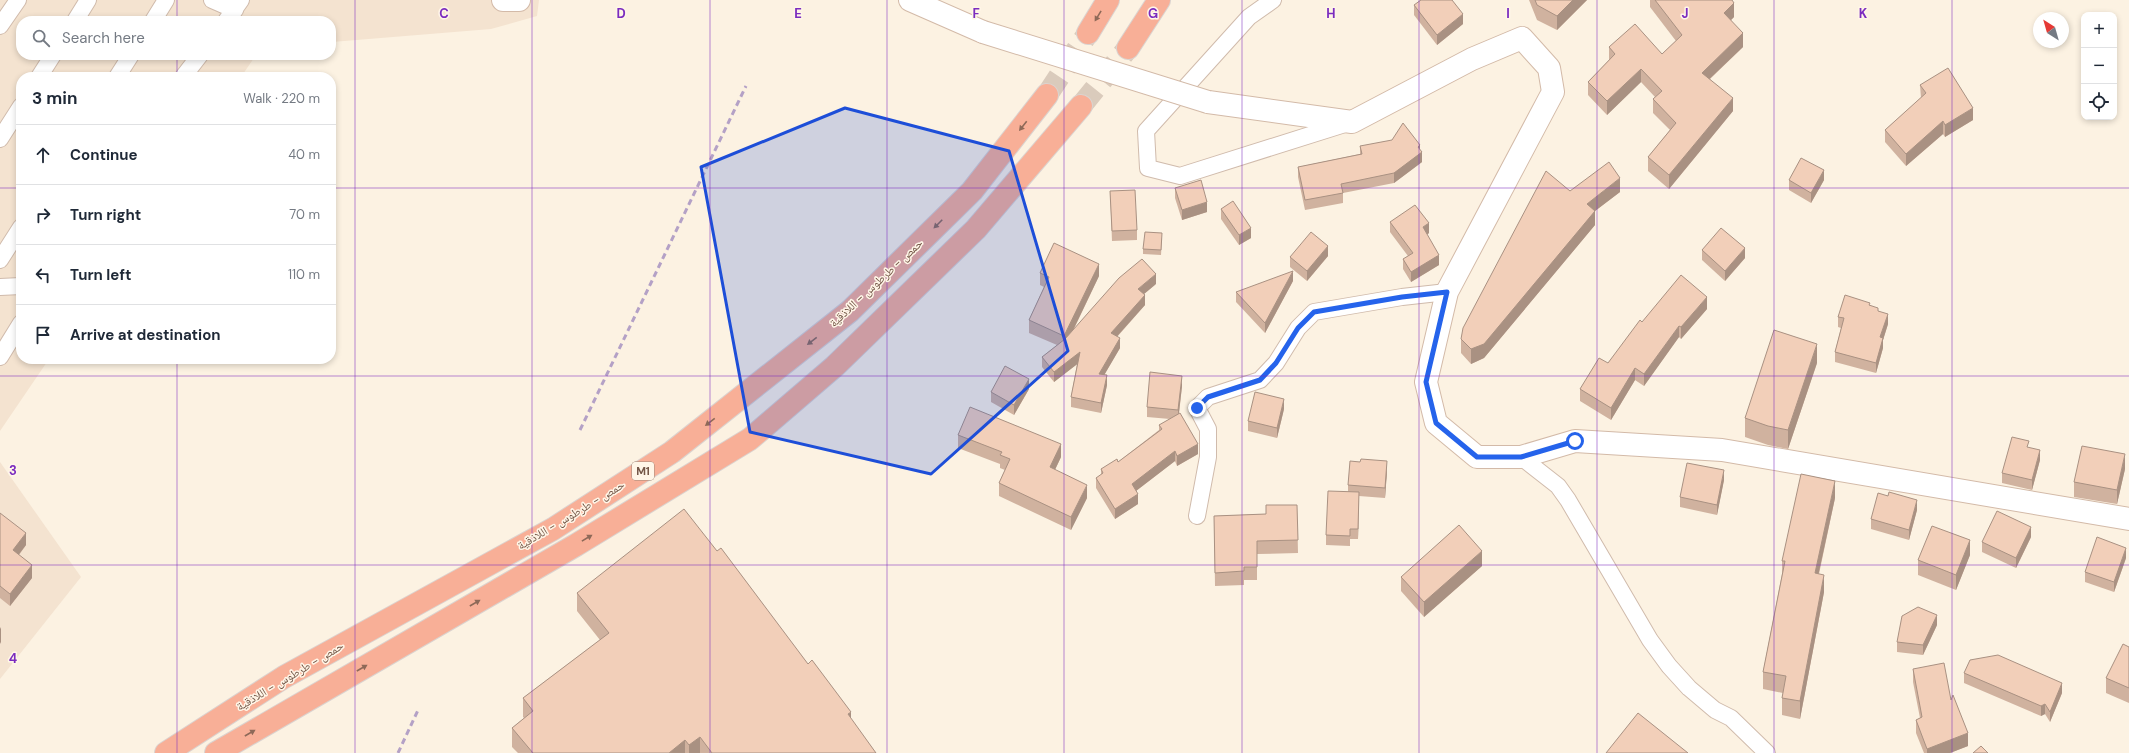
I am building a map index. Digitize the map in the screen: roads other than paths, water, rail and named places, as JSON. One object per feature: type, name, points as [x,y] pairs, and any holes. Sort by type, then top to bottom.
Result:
[{"type":"highway","points":[[1088,33],[1108,0]]},
{"type":"highway","points":[[1128,48],[1159,0]]},
{"type":"highway","name":"حمص - طرطوس - اللاذقية","points":[[166,753],[284,677],[553,529],[672,452],[850,311],[972,191],[1047,95]]},
{"type":"highway","name":"M1","points":[[216,753],[576,545],[750,439],[835,366],[976,229],[1081,106]]},
{"type":"main road","points":[[503,0],[505,2],[519,0]]},
{"type":"main road","points":[[910,0],[983,32],[1208,102],[1352,122],[1472,59],[1522,38],[1549,68],[1553,92],[1447,292],[1426,382],[1436,423],[1477,457],[1521,457],[1575,441],[1722,450],[2129,520]]},
{"type":"street","points":[[0,26],[18,0]]},
{"type":"street","points":[[78,16],[88,0]]},
{"type":"street","points":[[155,16],[166,0]]},
{"type":"street","points":[[212,0],[234,10]]},
{"type":"street","points":[[1273,0],[1249,17],[1146,131],[1148,168],[1180,176],[1352,122]]},
{"type":"street","points":[[42,72],[50,60]]},
{"type":"street","points":[[120,72],[128,60]]},
{"type":"street","points":[[187,72],[196,60]]},
{"type":"street","points":[[0,140],[16,114]]},
{"type":"street","points":[[0,260],[16,235]]},
{"type":"street","points":[[0,287],[16,286]]},
{"type":"street","points":[[1197,516],[1208,457],[1208,429],[1197,408],[1208,397],[1260,380],[1276,363],[1298,328],[1314,312],[1402,297],[1447,292]]},
{"type":"street","points":[[0,357],[16,330]]},
{"type":"street","points":[[1521,457],[1558,486],[1568,500],[1650,640],[1669,666],[1689,688],[1715,710],[1731,718],[1766,753]]},
{"type":"tunnel","points":[[1047,95],[1088,33]]},
{"type":"tunnel","points":[[1081,106],[1128,48]]},
{"type":"railway","points":[[580,430],[746,86]]},
{"type":"railway","points":[[398,753],[419,708]]}]
